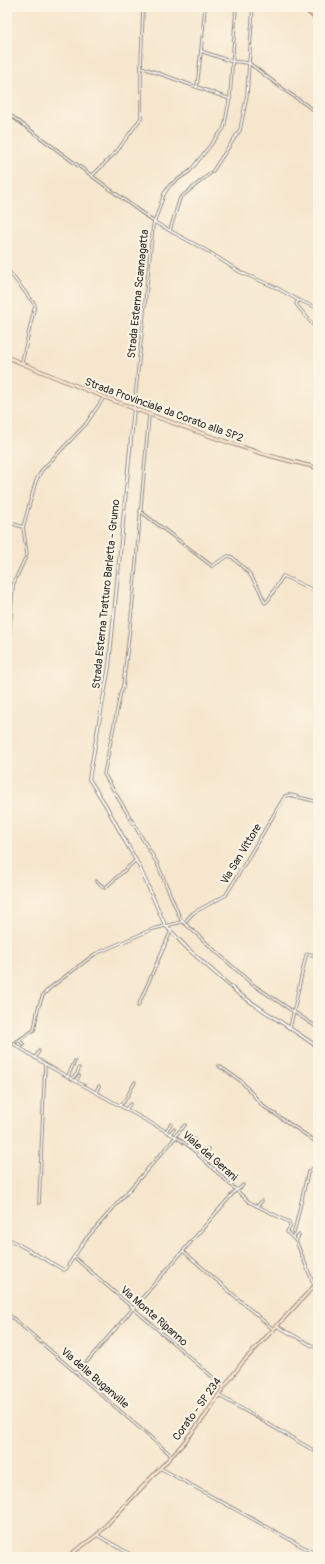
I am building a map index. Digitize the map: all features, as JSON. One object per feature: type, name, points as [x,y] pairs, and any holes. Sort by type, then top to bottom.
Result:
[{"type":"highway","points":[[305,7],[318,18]]},
{"type":"highway","points":[[305,7],[318,18]]},
{"type":"main road","name":"Strada Provinciale da Corato alla SP2","points":[[7,357],[149,415],[248,449],[318,468]]},
{"type":"main road","name":"Corato - SP 234","points":[[67,1557],[97,1535],[194,1432],[224,1386],[242,1363],[318,1282]]},
{"type":"street","points":[[93,176],[117,151],[141,118],[143,7]]},
{"type":"street","points":[[197,88],[205,7]]},
{"type":"street","points":[[7,110],[10,115],[155,223],[164,194],[170,185],[190,171],[223,130],[230,99],[236,7]]},
{"type":"street","points":[[170,231],[180,198],[212,172],[240,130],[247,95],[253,7]]},
{"type":"street","points":[[201,52],[233,61],[249,63],[282,89],[318,113]]},
{"type":"street","points":[[141,67],[230,99]]},
{"type":"street","name":"Strada Esterna Scannagatta","points":[[134,408],[153,226],[155,223],[209,252],[240,272],[318,308]]},
{"type":"street","points":[[7,269],[35,305],[22,362],[31,367]]},
{"type":"street","points":[[298,300],[296,304],[318,331]]},
{"type":"street","points":[[7,668],[13,585],[27,554],[23,527],[36,481],[42,470],[86,424],[104,397]]},
{"type":"street","name":"Strada Esterna Tratturo Barletta - Grumo","points":[[134,408],[110,654],[89,779],[136,860],[164,925],[239,994],[318,1047]]},
{"type":"street","points":[[149,415],[133,602],[123,687],[104,774],[157,863],[178,916],[183,922],[252,984],[318,1028]]},
{"type":"street","points":[[140,511],[212,566],[228,556],[232,558],[249,573],[265,602],[269,599],[283,576],[311,589],[318,596]]},
{"type":"street","points":[[7,522],[23,527]]},
{"type":"street","name":"Via San Vittore","points":[[7,1048],[34,1030],[40,1001],[51,987],[95,954],[164,925],[183,922],[193,913],[226,895],[285,796],[290,795],[318,802]]},
{"type":"street","points":[[96,881],[105,888],[136,860]]},
{"type":"street","points":[[138,1006],[171,931]]},
{"type":"street","points":[[290,1028],[306,955],[309,954],[318,956]]},
{"type":"street","points":[[19,1040],[24,1045]]},
{"type":"street","name":"Viale dei Gerani","points":[[14,1044],[45,1064],[175,1136],[200,1156],[243,1198],[289,1222],[290,1227],[286,1232],[296,1241],[315,1285]]},
{"type":"street","points":[[35,1058],[39,1051]]},
{"type":"street","points":[[68,1076],[75,1061]]},
{"type":"street","points":[[39,1203],[45,1064]]},
{"type":"street","points":[[219,1066],[241,1082],[262,1106],[318,1143]]},
{"type":"street","points":[[72,1078],[77,1074],[79,1068]]},
{"type":"street","points":[[76,1080],[79,1076]]},
{"type":"street","points":[[120,1105],[124,1102],[135,1082]]},
{"type":"street","points":[[96,1092],[100,1086]]},
{"type":"street","points":[[126,1109],[130,1104]]},
{"type":"street","points":[[166,1131],[171,1124]]},
{"type":"street","points":[[7,1238],[64,1270],[66,1269],[85,1240],[185,1125]]},
{"type":"street","points":[[170,1133],[174,1129]]},
{"type":"street","points":[[189,1146],[194,1139]]},
{"type":"street","points":[[202,1158],[209,1149]]},
{"type":"street","points":[[200,1156],[203,1150]]},
{"type":"street","points":[[214,1170],[218,1165]]},
{"type":"street","points":[[293,1237],[308,1172],[318,1165]]},
{"type":"street","points":[[231,1185],[237,1177]]},
{"type":"street","points":[[77,1373],[236,1190],[243,1185]]},
{"type":"street","points":[[257,1206],[262,1201]]},
{"type":"street","points":[[296,1241],[299,1235]]},
{"type":"street","points":[[183,1251],[274,1330]]},
{"type":"street","name":"Via Monte Ripanno","points":[[74,1257],[224,1386]]},
{"type":"street","name":"Via delle Buganville","points":[[7,1313],[172,1456]]},
{"type":"street","points":[[277,1326],[318,1349]]},
{"type":"street","points":[[218,1396],[318,1453]]},
{"type":"street","points":[[160,1468],[318,1555]]},
{"type":"street","points":[[97,1535],[135,1557]]}]
